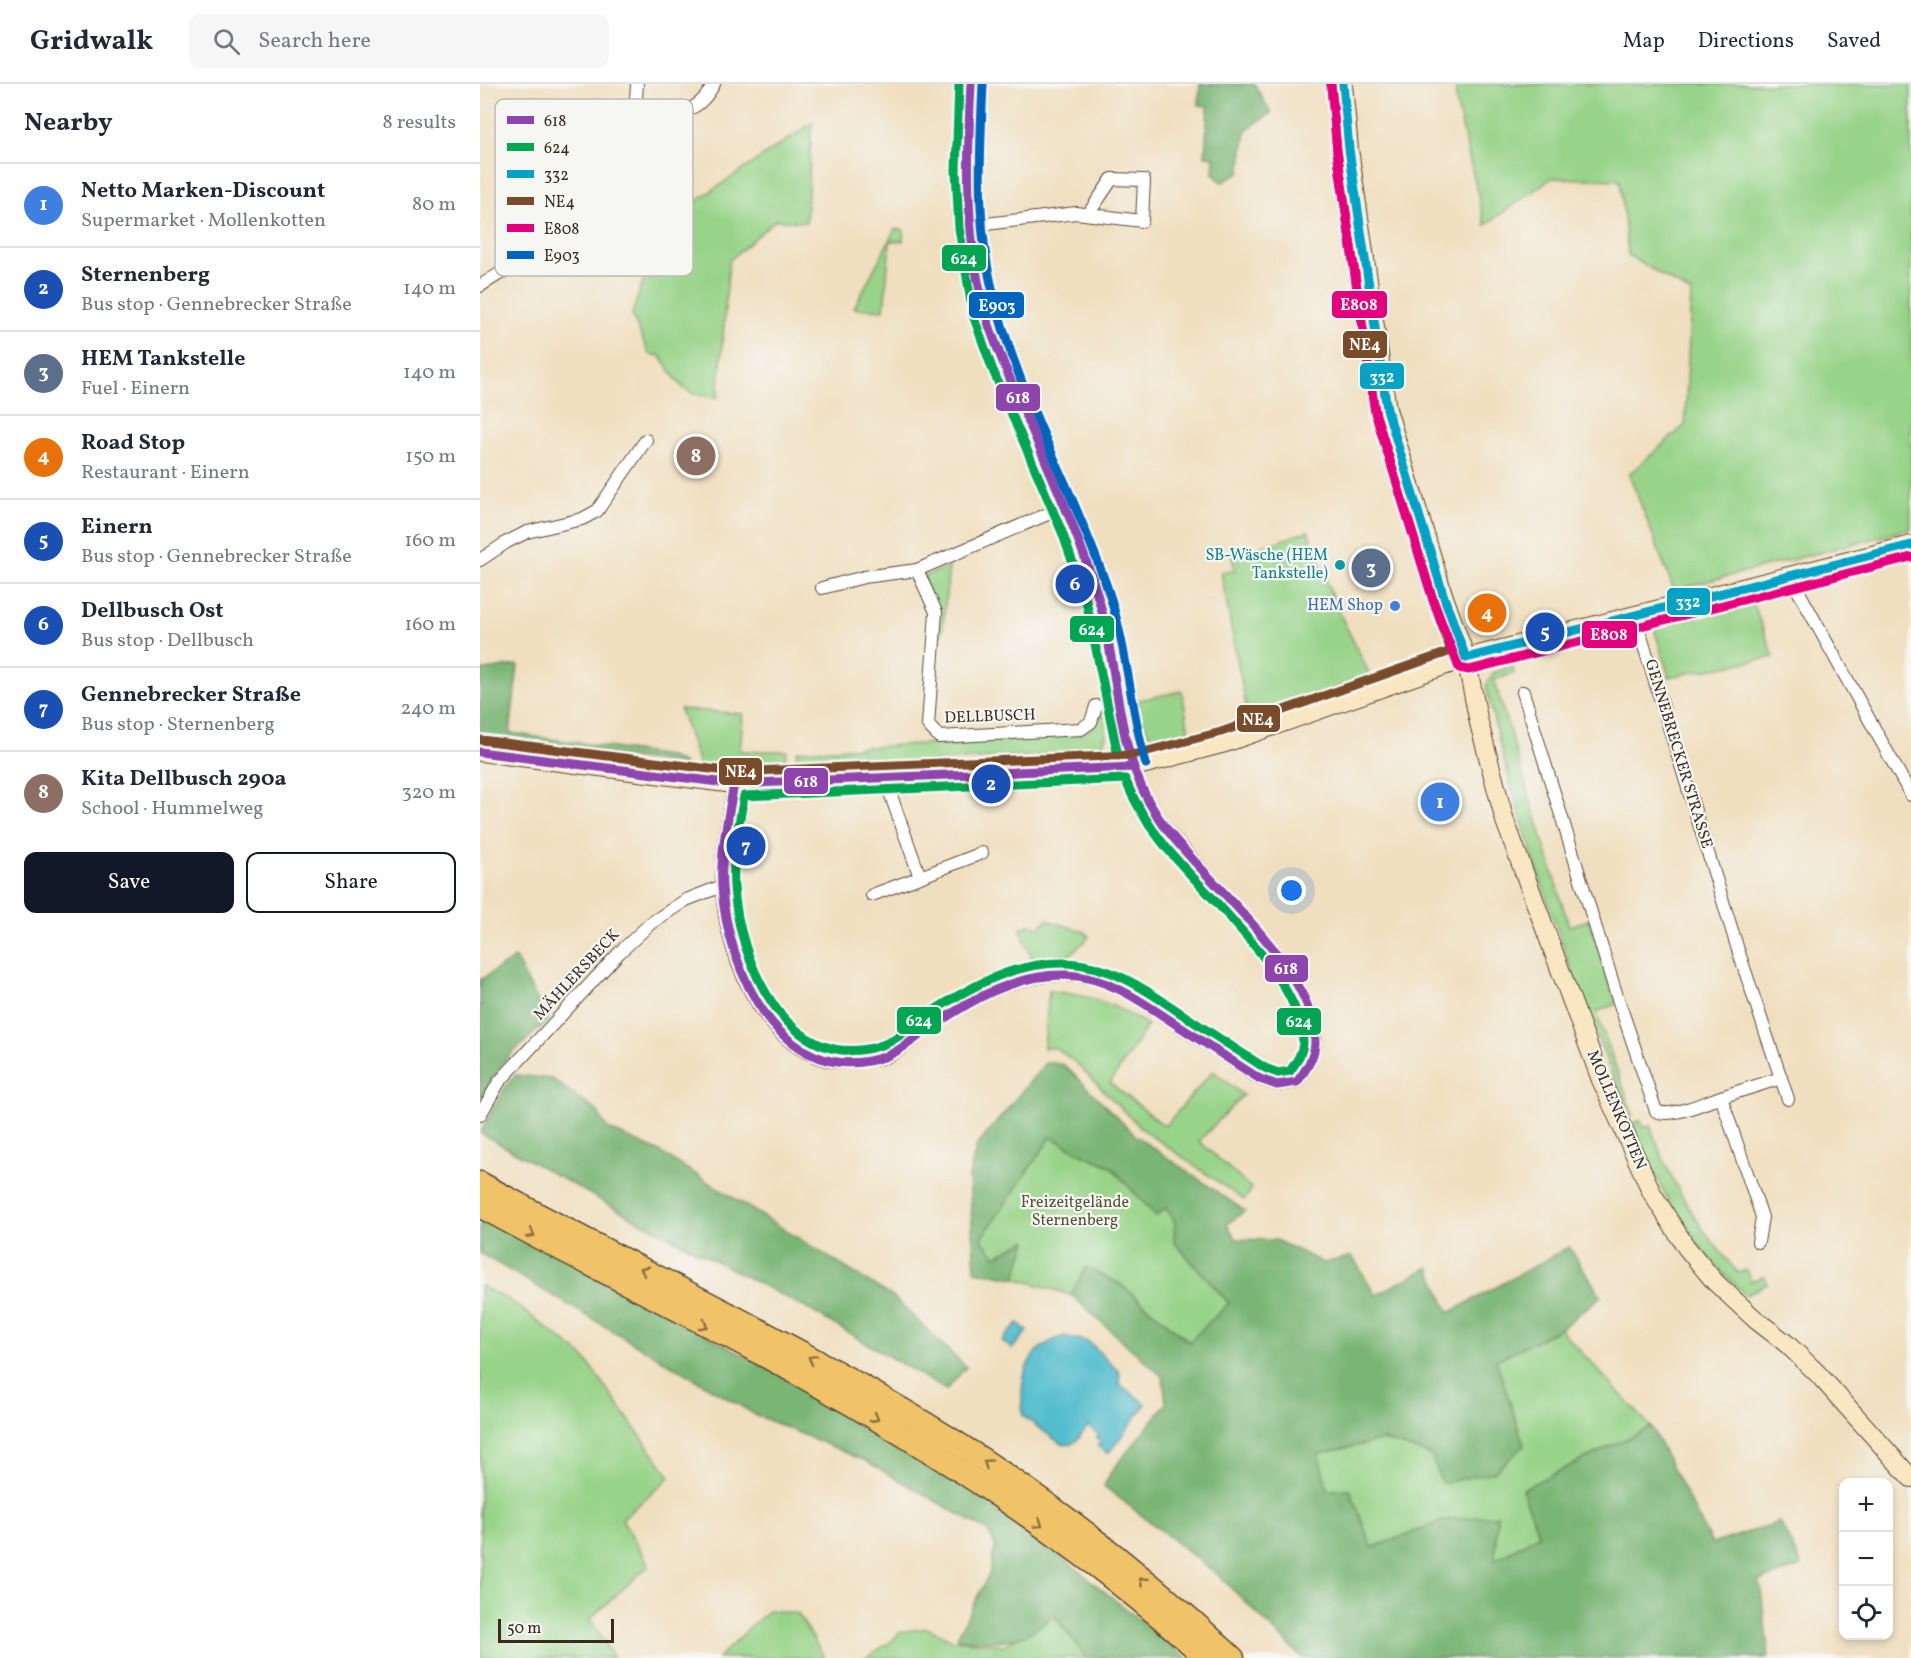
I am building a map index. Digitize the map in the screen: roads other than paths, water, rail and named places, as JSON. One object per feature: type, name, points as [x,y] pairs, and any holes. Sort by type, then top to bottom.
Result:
[{"type":"highway","points":[[480,1183],[752,1326],[954,1441],[1103,1548],[1233,1658]]},
{"type":"highway","points":[[480,1206],[788,1368],[905,1436],[1061,1539],[1135,1596],[1206,1658]]},
{"type":"main road","name":"MOLLENKOTTEN","points":[[1342,84],[1349,149],[1387,409],[1444,597],[1466,658],[1479,723],[1505,821],[1601,1080],[1652,1193],[1686,1246],[1715,1282],[1795,1352],[1911,1478]]},
{"type":"main road","points":[[480,752],[734,784],[1134,767],[1225,743],[1466,658],[1635,617],[1911,545]]},
{"type":"street","points":[[636,99],[637,84]]},
{"type":"street","points":[[693,109],[705,100],[714,84]]},
{"type":"street","points":[[734,784],[722,886],[731,949],[746,984],[785,1037],[801,1050],[847,1065],[887,1057],[991,990],[1033,977],[1069,975],[1103,982],[1136,997],[1260,1079],[1277,1085],[1297,1082],[1311,1063],[1315,1042],[1313,1023],[1303,998],[1239,909],[1156,816],[1134,767],[1121,717],[1099,600],[1064,507],[993,334],[976,272],[970,226],[967,164],[971,84]]},
{"type":"street","points":[[970,226],[1050,215],[1089,213],[1142,221],[1144,180],[1112,179],[1089,213]]},
{"type":"street","points":[[480,286],[496,276]]},
{"type":"street","points":[[480,560],[527,532],[582,519],[597,511],[646,440]]},
{"type":"street","points":[[822,588],[864,577],[917,570],[1064,507]]},
{"type":"street","name":"DELLBUSCH","points":[[917,570],[936,612],[928,724],[939,736],[1081,729],[1091,722],[1096,706]]},
{"type":"street","points":[[1790,576],[1911,795]]},
{"type":"street","name":"GENNEBRECKER STRASSE","points":[[1635,617],[1788,1099]]},
{"type":"street","points":[[1523,692],[1615,990],[1656,1111],[1662,1114],[1671,1113],[1781,1078]]},
{"type":"street","points":[[885,779],[920,877]]},
{"type":"street","points":[[872,896],[982,853]]},
{"type":"street","name":"MÄHLERSBECK","points":[[480,1115],[499,1082],[584,989],[651,923],[686,900],[722,886]]},
{"type":"street","points":[[1721,1097],[1762,1217],[1758,1242]]},
{"type":"water","points":[[1018,1323],[1028,1331],[1012,1349],[1002,1341]]},
{"type":"water","points":[[1065,1336],[1089,1342],[1120,1373],[1119,1384],[1146,1404],[1108,1454],[1097,1446],[1101,1442],[1096,1438],[1099,1435],[1088,1426],[1074,1443],[1066,1445],[1061,1444],[1023,1416],[1022,1389],[1027,1366],[1041,1348]]},
{"type":"place","name":"Kita Dellbusch 290a","points":[[696,456]]},
{"type":"place","name":"SB-Wäsche (HEM Tankstelle)","points":[[1340,565]]},
{"type":"place","name":"HEM Tankstelle","points":[[1371,568]]},
{"type":"place","name":"Dellbusch Ost","points":[[1075,584]]},
{"type":"place","name":"HEM Shop","points":[[1395,606]]},
{"type":"place","name":"Road Stop","points":[[1487,613]]},
{"type":"place","name":"Einern","points":[[1545,632]]},
{"type":"place","name":"Sternenberg","points":[[991,784]]},
{"type":"place","name":"Netto Marken-Discount","points":[[1440,802]]},
{"type":"place","name":"Gennebrecker Straße","points":[[746,846]]},
{"type":"park label","name":"Freizeitgelände Sternenberg","points":[[1075,1212]]}]
